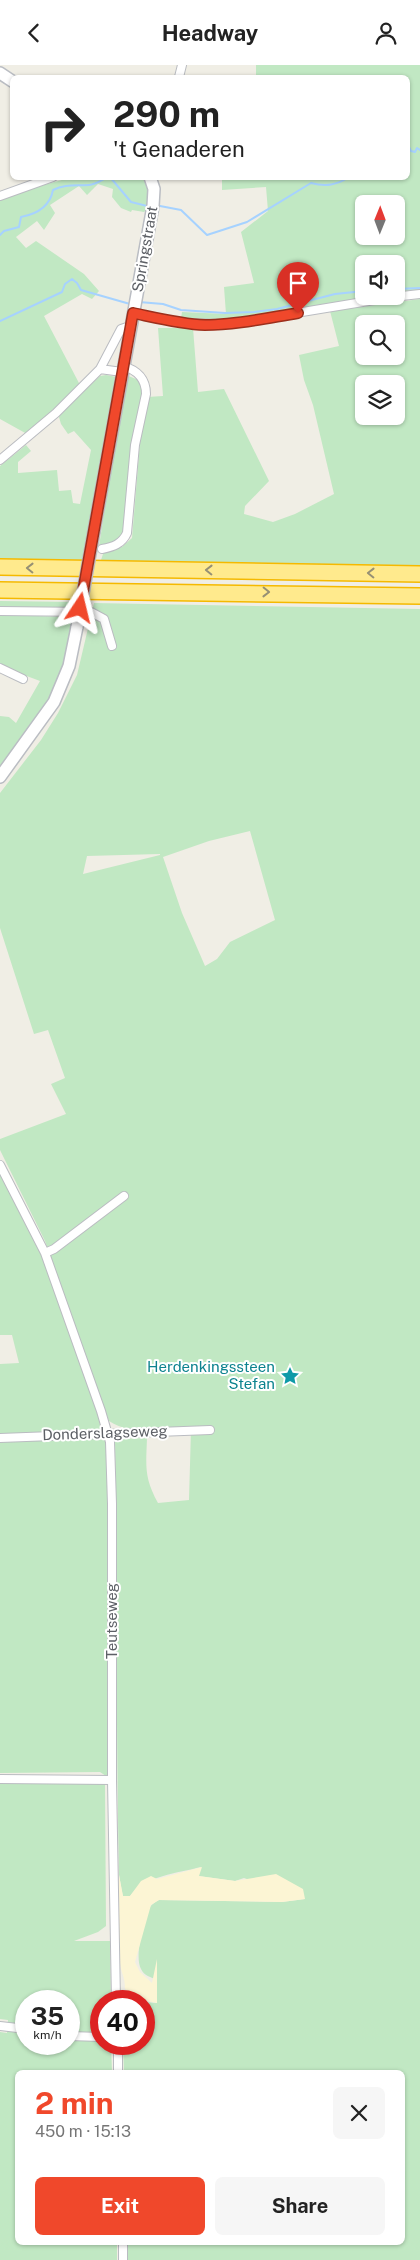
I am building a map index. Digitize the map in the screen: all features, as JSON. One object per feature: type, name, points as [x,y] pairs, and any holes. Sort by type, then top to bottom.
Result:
[{"type":"highway","points":[[0,567],[420,574]]},
{"type":"highway","points":[[0,589],[420,596]]},
{"type":"street","points":[[0,196],[45,180]]},
{"type":"street","name":"Springstraat","points":[[0,461],[56,413],[100,369],[121,329],[130,325],[153,206],[154,189],[151,180]]},
{"type":"street","points":[[133,313],[183,323],[230,324],[420,294]]},
{"type":"street","points":[[0,777],[54,702],[69,665],[130,325]]},
{"type":"street","points":[[100,369],[131,368],[144,380],[146,386],[135,445],[127,533],[116,545],[102,549]]},
{"type":"street","points":[[0,611],[91,612],[104,619],[112,646]]},
{"type":"street","points":[[0,668],[23,679]]},
{"type":"street","name":"Teutseweg","points":[[0,1165],[45,1253],[108,1433],[111,1451],[112,1779],[116,1990]]},
{"type":"street","points":[[45,1253],[54,1249],[124,1196]]},
{"type":"street","name":"Donderslagseweg","points":[[0,1438],[210,1430]]},
{"type":"street","points":[[0,1779],[112,1779]]},
{"type":"street","points":[[0,2025],[15,2027]]},
{"type":"street","points":[[118,2055],[118,2070]]},
{"type":"street","points":[[122,2245],[123,2260]]},
{"type":"green space","points":[[256,65],[420,65],[420,291],[405,293],[405,255],[355,255],[355,301],[257,317],[206,320],[181,318],[182,312],[226,314],[224,287],[254,283],[241,232],[268,211],[266,187],[222,190],[222,180],[410,180],[410,75],[256,75]]},
{"type":"green space","points":[[62,180],[144,180],[149,191],[150,200],[147,209],[144,212],[132,210],[131,212],[121,208],[112,197],[113,189],[98,184],[87,195],[79,186],[50,205],[55,213],[44,230],[37,221],[16,237],[26,248],[36,241],[84,274],[99,291],[92,299],[82,294],[44,316],[80,385],[27,434],[0,419],[0,197]]},
{"type":"green space","points":[[420,299],[420,568],[101,560],[104,551],[122,547],[132,538],[141,430],[147,397],[163,396],[158,328],[193,328],[198,392],[224,389],[269,481],[245,506],[244,514],[273,522],[295,514],[334,494],[299,355],[339,346],[330,311],[375,305],[405,305],[405,301]]},
{"type":"green space","points":[[126,375],[141,381],[142,388],[125,527],[119,540],[99,546]]},
{"type":"green space","points":[[100,376],[117,377],[86,560],[0,559],[0,466],[26,445],[31,451],[18,462],[18,473],[57,470],[59,491],[71,490],[73,503],[80,504],[91,450],[74,431],[68,434],[61,424],[59,417],[63,410]]},
{"type":"green space","points":[[0,601],[77,602],[77,609],[0,608]]},
{"type":"green space","points":[[94,603],[420,609],[420,2260],[127,2260],[127,2245],[405,2245],[405,2070],[124,2070],[123,2055],[155,2055],[157,1980],[144,1973],[139,1963],[139,1948],[143,1929],[152,1905],[159,1900],[282,1902],[305,1899],[244,1878],[235,1881],[198,1876],[201,1867],[153,1880],[136,1889],[130,1896],[123,1897],[119,1875],[118,1821],[115,1439],[147,1438],[148,1479],[158,1503],[189,1500],[191,1429],[148,1431],[128,1429],[109,1421],[45,1241],[0,1150],[0,1139],[66,1114],[51,1084],[65,1078],[48,1030],[34,1034],[0,928],[0,793],[41,740],[58,713],[77,675]],"holes":[[[250,831],[275,920],[230,942],[217,959],[205,966],[182,913],[163,857],[209,841]],[[160,854],[160,855],[83,874],[87,856]]]},
{"type":"green space","points":[[0,615],[74,617],[62,676],[50,702],[0,766],[0,716],[9,717],[16,723],[40,681],[0,666]]},
{"type":"green space","points":[[0,1172],[41,1251],[98,1414],[101,1430],[96,1433],[108,1433],[112,1780],[100,1772],[0,1773],[0,1364],[19,1363],[12,1335],[0,1335]]},
{"type":"green space","points":[[0,1784],[105,1784],[106,1926],[98,1932],[74,1941],[110,1941],[111,1990],[90,1990],[90,2055],[111,2055],[112,2070],[15,2070],[15,2245],[117,2245],[117,2260],[0,2260],[0,2032],[7,2033],[8,2020],[0,2019]]},
{"type":"sand","points":[[202,1867],[199,1876],[235,1881],[276,1874],[303,1889],[305,1899],[282,1902],[159,1900],[151,1905],[135,1962],[140,1972],[152,1983],[157,1959],[157,2003],[155,2003],[155,1990],[125,1989],[119,1952],[118,1908],[119,1875],[123,1896],[130,1896],[141,1881],[151,1876],[157,1879]]},
{"type":"waterway","points":[[410,149],[415,152],[417,148],[420,150]]},
{"type":"waterway","points":[[0,235],[4,231],[19,227],[21,217],[32,214],[46,205],[53,190],[66,186],[91,185],[102,180]]},
{"type":"waterway","points":[[113,180],[131,202],[147,206]]},
{"type":"waterway","points":[[160,206],[181,210],[207,235],[247,222],[311,183],[331,185],[344,180]]},
{"type":"waterway","points":[[0,321],[62,292],[65,284],[72,279],[81,290],[130,304]]},
{"type":"waterway","points":[[405,289],[420,288]]},
{"type":"waterway","points":[[139,302],[163,304],[181,310],[225,313],[254,312],[277,309],[335,294],[355,292]]},
{"type":"place","name":"Herdenkingssteen Stefan","points":[[290,1376]]},
{"type":"route","points":[[80,608],[133,313],[183,323],[205,325],[230,324],[298,313]]}]
